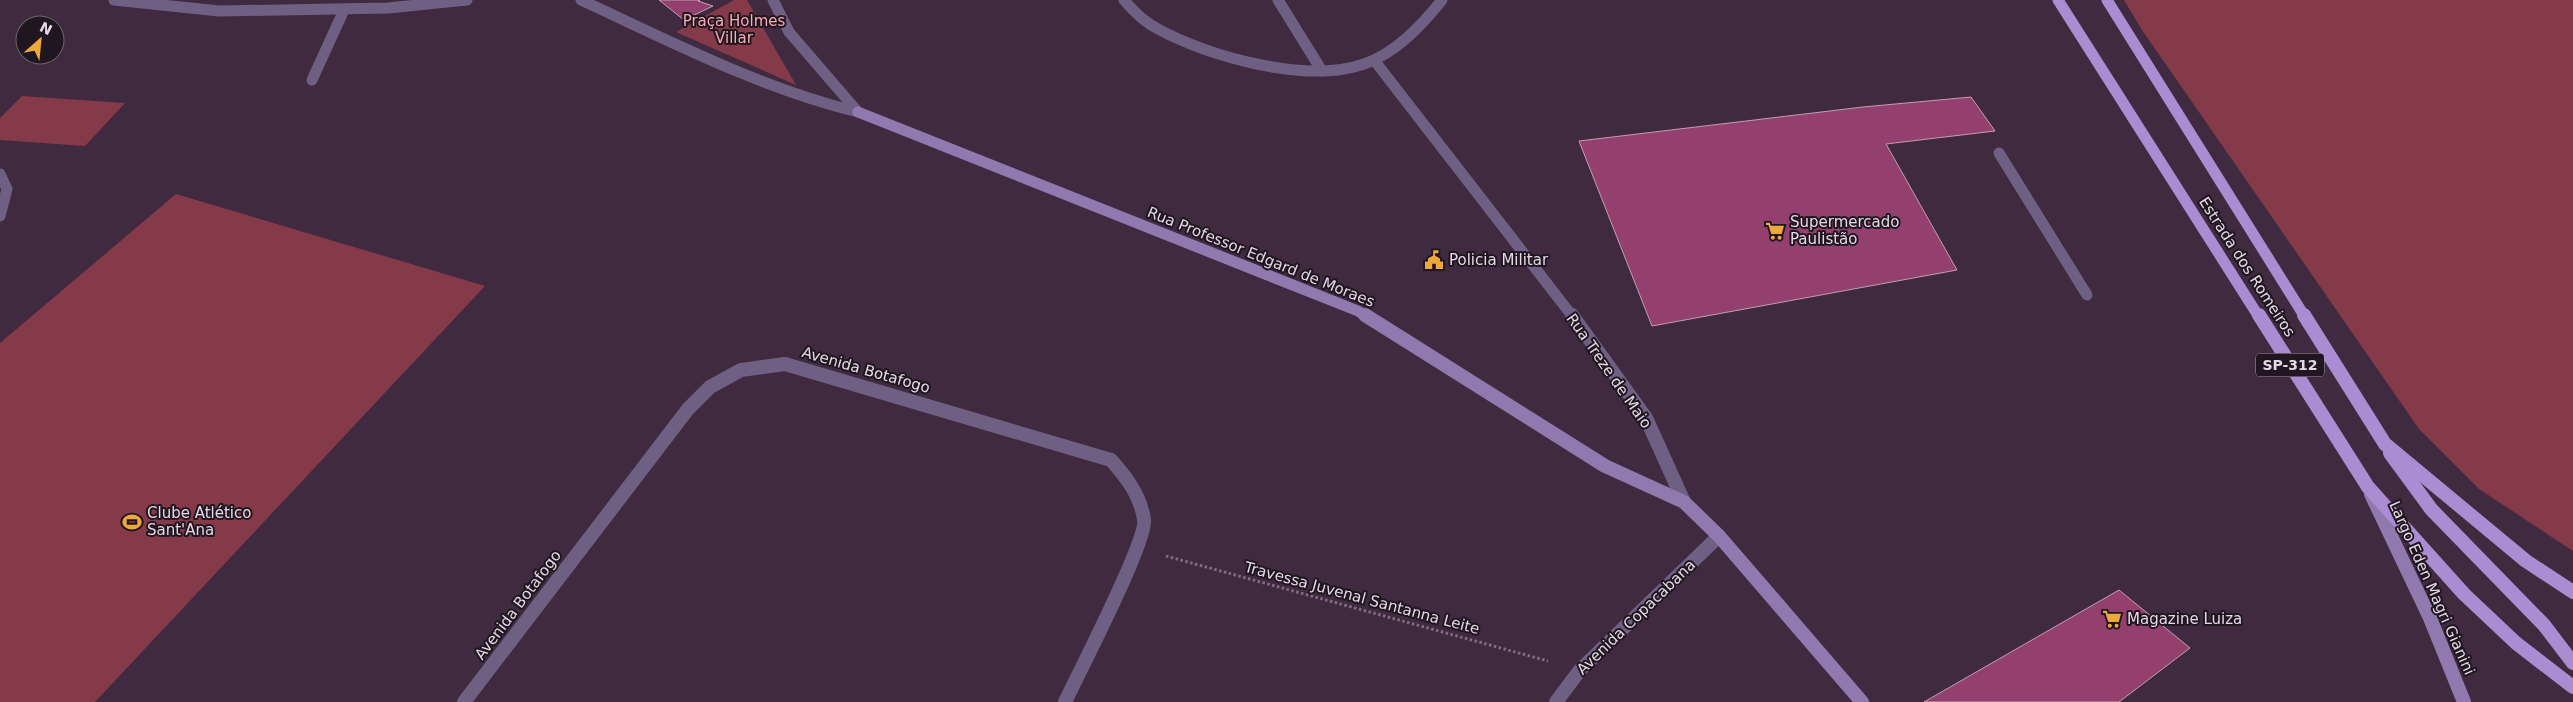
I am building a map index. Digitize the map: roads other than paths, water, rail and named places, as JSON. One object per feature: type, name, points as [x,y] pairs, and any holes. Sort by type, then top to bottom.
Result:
[{"type":"main road","name":"Estrada dos Romeiros","points":[[2058,0],[2368,487],[2425,555],[2473,604],[2573,687]]},
{"type":"main road","name":"Estrada dos Romeiros","points":[[2107,0],[2385,444],[2526,560],[2573,592]]},
{"type":"main road","points":[[2385,444],[2404,476],[2425,504],[2541,622],[2567,652],[2573,663]]},
{"type":"street","points":[[114,0],[219,11],[344,10],[388,8],[467,0]]},
{"type":"street","points":[[581,0],[782,92],[822,105],[858,112]]},
{"type":"street","points":[[772,0],[789,32],[858,112]]},
{"type":"street","points":[[1124,0],[1152,26],[1190,43],[1248,62],[1322,71],[1350,68],[1374,60],[1414,32],[1442,0]]},
{"type":"street","points":[[1278,0],[1322,71]]},
{"type":"street","points":[[312,80],[344,10]]},
{"type":"street","name":"Rua Treze de Maio","points":[[1374,60],[1614,372],[1646,418],[1684,502],[1719,536],[1862,702]]},
{"type":"street","name":"Rua Professor Edgard de Moraes","points":[[858,112],[1358,311],[1605,466],[1684,502]]},
{"type":"street","points":[[1999,153],[2087,296]]},
{"type":"street","points":[[0,174],[4,178],[7,202],[0,216]]},
{"type":"street","name":"Avenida Botafogo","points":[[464,702],[688,410],[710,387],[741,370],[786,364],[1111,460],[1132,484],[1145,521],[1138,549],[1065,702]]},
{"type":"street","name":"Largo Eden Magri Gianini","points":[[2368,487],[2430,618],[2464,702]]},
{"type":"street","name":"Avenida Copacabana","points":[[1556,702],[1580,670],[1719,536]]},
{"type":"place","name":"Supermercado Paulistão","points":[[1775,231]]},
{"type":"place","name":"Policia Militar","points":[[1434,260]]},
{"type":"place","name":"Clube Atlético Sant'Ana","points":[[132,522]]},
{"type":"place","name":"Magazine Luiza","points":[[2112,619]]},
{"type":"park label","name":"Praça Holmes Villar","points":[[734,30]]}]
